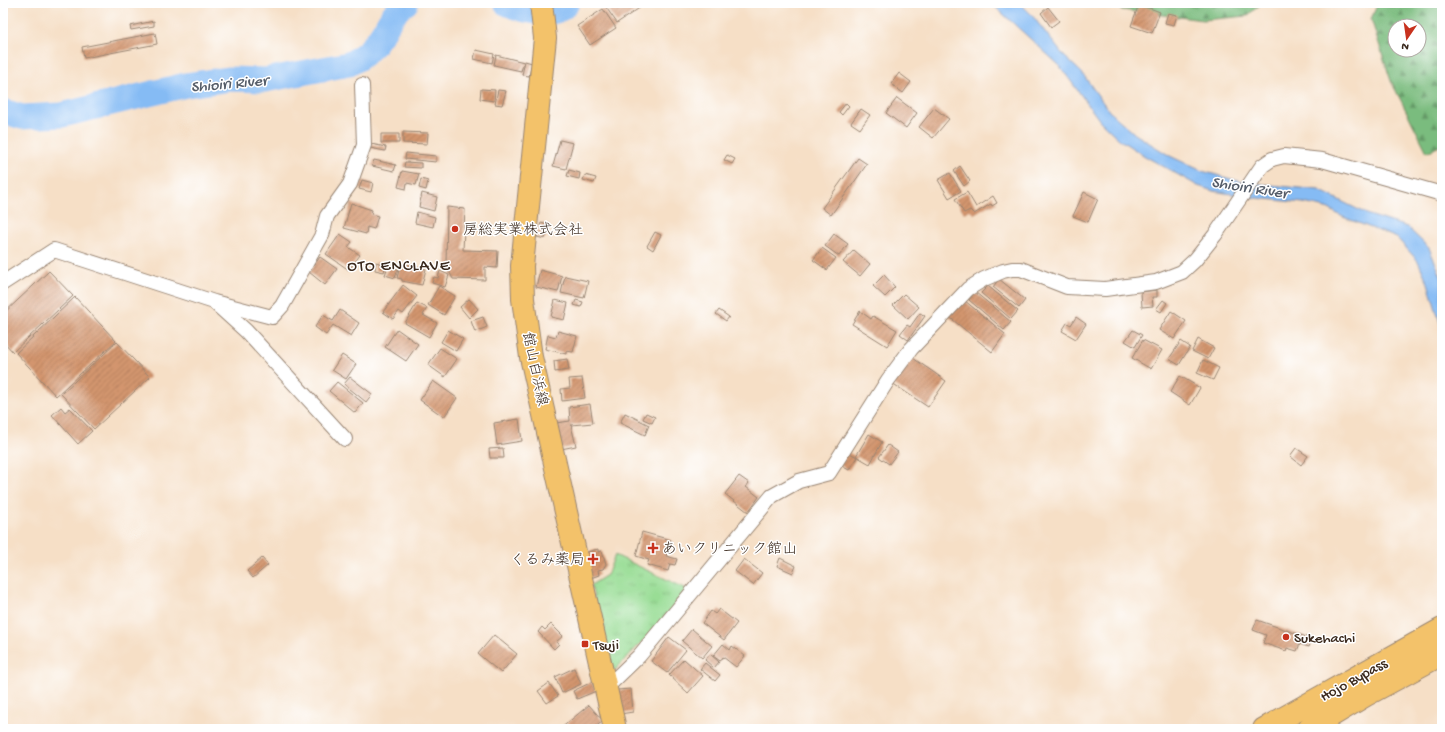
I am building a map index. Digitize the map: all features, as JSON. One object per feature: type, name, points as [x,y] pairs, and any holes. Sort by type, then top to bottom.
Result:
[{"type":"main road","name":"館山白浜線","points":[[541,3],[545,38],[525,227],[522,266],[523,299],[531,356],[615,729]]},
{"type":"main road","name":"Hojo Bypass","points":[[1264,729],[1442,629]]},
{"type":"main road","name":"Hojo Bypass","points":[[1309,729],[1366,695],[1442,654]]},
{"type":"street","points":[[3,283],[54,250],[214,302],[272,317],[282,306],[322,235],[327,216],[350,184],[364,145],[362,85]]},
{"type":"street","points":[[605,689],[640,656],[772,496],[799,481],[829,473],[888,380],[911,349],[968,289],[984,279],[1003,271],[1021,269],[1067,287],[1105,289],[1156,282],[1182,272],[1195,260],[1262,166],[1272,159],[1284,156],[1296,156],[1337,163],[1442,194]]},
{"type":"street","points":[[214,302],[246,331],[345,438]]},
{"type":"green space","points":[[1110,3],[1262,3],[1247,16],[1203,20],[1122,10]]},
{"type":"green space","points":[[1378,3],[1442,3],[1442,145],[1427,152],[1391,81],[1371,19]]},
{"type":"green space","points":[[615,555],[687,589],[663,620],[611,674],[591,585],[607,575]]},
{"type":"water","points":[[991,3],[1020,3],[1031,14],[1064,56],[1082,73],[1109,111],[1135,134],[1170,156],[1202,171],[1242,182],[1319,190],[1369,215],[1407,227],[1429,248],[1442,278],[1442,330],[1428,283],[1418,261],[1397,238],[1343,217],[1327,208],[1303,203],[1256,198],[1213,191],[1198,186],[1143,155],[1120,140],[1100,121],[1059,65]]},
{"type":"building","points":[[603,3],[647,3],[617,23]]},
{"type":"building","points":[[1139,4],[1160,12],[1152,33],[1131,26]]},
{"type":"building","points":[[1048,7],[1059,21],[1051,27],[1041,13]]},
{"type":"building","points":[[603,9],[616,28],[590,45],[577,26]]},
{"type":"building","points":[[1168,13],[1177,15],[1174,25],[1165,23]]},
{"type":"building","points":[[154,21],[154,26],[131,30],[130,26]]},
{"type":"building","points":[[155,33],[157,44],[84,58],[82,47]]},
{"type":"building","points":[[476,50],[494,54],[492,63],[474,59]]},
{"type":"building","points":[[496,55],[524,62],[521,71],[494,65]]},
{"type":"building","points":[[525,61],[532,63],[529,76],[522,75]]},
{"type":"building","points":[[899,73],[911,82],[903,93],[891,84]]},
{"type":"building","points":[[481,89],[495,90],[494,101],[480,99]]},
{"type":"building","points":[[498,90],[506,91],[502,105],[495,104]]},
{"type":"building","points":[[897,98],[917,113],[906,128],[886,113]]},
{"type":"building","points":[[846,103],[849,106],[842,115],[839,112]]},
{"type":"building","points":[[934,108],[949,119],[933,138],[919,127]]},
{"type":"building","points":[[861,109],[870,115],[860,129],[851,123]]},
{"type":"building","points":[[403,132],[428,133],[427,144],[403,143]]},
{"type":"building","points":[[381,134],[399,134],[399,143],[381,143]]},
{"type":"building","points":[[560,140],[573,143],[566,169],[553,166]]},
{"type":"building","points":[[371,144],[386,147],[385,151],[370,148]]},
{"type":"building","points":[[406,153],[436,156],[436,162],[405,159]]},
{"type":"building","points":[[727,155],[735,159],[732,164],[724,160]]},
{"type":"building","points":[[858,158],[867,164],[831,215],[822,208]]},
{"type":"building","points":[[374,160],[396,165],[394,171],[372,166]]},
{"type":"building","points":[[405,162],[421,163],[421,168],[404,167]]},
{"type":"building","points":[[960,166],[970,181],[964,186],[954,171]]},
{"type":"building","points":[[569,170],[580,173],[579,179],[567,176]]},
{"type":"building","points":[[402,171],[419,174],[416,185],[407,183],[406,189],[398,187]]},
{"type":"building","points":[[950,173],[961,191],[949,198],[938,180]]},
{"type":"building","points":[[585,175],[596,178],[594,183],[583,180]]},
{"type":"building","points":[[421,179],[428,181],[426,190],[419,188]]},
{"type":"building","points":[[362,180],[373,183],[371,192],[359,189]]},
{"type":"building","points":[[967,192],[976,207],[993,196],[997,203],[992,206],[991,204],[974,214],[970,210],[964,213],[955,199]]},
{"type":"building","points":[[1084,192],[1098,199],[1088,222],[1073,216]]},
{"type":"building","points":[[422,193],[437,197],[434,211],[419,207]]},
{"type":"building","points":[[351,203],[372,210],[371,214],[378,216],[374,229],[367,227],[366,234],[344,228]]},
{"type":"building","name":"房総実業株式会社","points":[[447,207],[465,209],[463,250],[498,251],[497,268],[485,267],[485,280],[453,279],[446,265]]},
{"type":"building","points":[[417,212],[435,217],[433,227],[415,223]]},
{"type":"building","points":[[541,223],[549,225],[545,239],[537,237]]},
{"type":"building","points":[[655,232],[661,235],[653,250],[647,246]]},
{"type":"building","points":[[340,234],[352,242],[348,247],[360,255],[349,270],[326,254]]},
{"type":"building","points":[[834,234],[848,244],[839,256],[825,246]]},
{"type":"building","points":[[822,248],[836,258],[827,270],[813,260]]},
{"type":"building","points":[[854,250],[870,264],[860,276],[843,262]]},
{"type":"building","points":[[320,257],[337,269],[325,285],[309,272]]},
{"type":"building","points":[[376,262],[386,265],[384,272],[375,270]]},
{"type":"building","points":[[406,264],[426,269],[422,285],[402,281],[402,279],[397,278],[400,266],[405,267]]},
{"type":"building","points":[[388,266],[398,269],[395,278],[385,275]]},
{"type":"building","points":[[540,270],[562,276],[558,292],[536,287]]},
{"type":"building","points":[[49,271],[73,296],[13,352],[3,341],[3,314]]},
{"type":"building","points":[[440,271],[449,275],[445,287],[432,283],[434,277],[438,278]]},
{"type":"building","points":[[884,275],[895,287],[885,297],[873,286]]},
{"type":"building","points":[[565,276],[588,281],[584,298],[561,293]]},
{"type":"building","points":[[999,279],[1025,300],[1019,308],[993,287]]},
{"type":"building","points":[[403,285],[417,296],[403,314],[399,311],[393,319],[383,312]]},
{"type":"building","points":[[439,286],[455,296],[444,315],[428,305]]},
{"type":"building","points":[[988,286],[1018,311],[1011,319],[981,293]]},
{"type":"building","points":[[1157,290],[1157,297],[1152,297],[1153,306],[1142,307],[1141,292]]},
{"type":"building","points":[[975,292],[1011,322],[1004,330],[969,300]]},
{"type":"building","points":[[904,294],[919,307],[908,319],[893,305]]},
{"type":"building","points":[[75,297],[116,341],[56,396],[16,353]]},
{"type":"building","points":[[469,299],[478,309],[469,318],[460,307]]},
{"type":"building","points":[[555,300],[568,303],[564,320],[551,317]]},
{"type":"building","points":[[576,300],[583,302],[581,307],[574,305]]},
{"type":"building","points":[[964,300],[1005,334],[992,352],[947,315]]},
{"type":"building","points":[[1163,300],[1167,303],[1161,312],[1156,309]]},
{"type":"building","points":[[417,303],[427,308],[423,315],[437,323],[429,337],[405,323]]},
{"type":"building","points":[[340,310],[359,323],[351,336],[333,325],[326,335],[315,327],[323,315],[333,321]]},
{"type":"building","points":[[719,310],[729,317],[726,321],[716,314]]},
{"type":"building","points":[[860,311],[871,319],[873,316],[897,330],[887,346],[852,324]]},
{"type":"building","points":[[1171,311],[1186,321],[1174,339],[1159,330]]},
{"type":"building","points":[[920,313],[925,316],[908,340],[900,334],[907,325],[910,327]]},
{"type":"building","points":[[483,317],[487,327],[475,332],[471,321]]},
{"type":"building","points":[[1076,317],[1086,324],[1076,339],[1062,331],[1067,323],[1071,325]]},
{"type":"building","points":[[397,329],[418,344],[406,361],[385,347]]},
{"type":"building","points":[[448,330],[463,339],[456,351],[441,342]]},
{"type":"building","points":[[1133,330],[1142,335],[1135,347],[1125,341]]},
{"type":"building","points":[[558,331],[577,336],[573,352],[566,351],[566,354],[545,349],[548,335],[556,337]]},
{"type":"building","points":[[1198,339],[1214,348],[1208,359],[1192,351]]},
{"type":"building","points":[[1143,340],[1162,350],[1151,369],[1132,358]]},
{"type":"building","points":[[1181,341],[1190,347],[1179,365],[1169,359]]},
{"type":"building","points":[[117,342],[150,377],[94,429],[61,394]]},
{"type":"building","points":[[440,348],[457,359],[445,377],[428,365]]},
{"type":"building","points":[[342,355],[356,364],[346,379],[332,370]]},
{"type":"building","points":[[910,356],[946,381],[928,407],[892,383]]},
{"type":"building","points":[[567,359],[569,370],[555,372],[554,361]]},
{"type":"building","points":[[1203,360],[1219,368],[1213,380],[1197,373]]},
{"type":"building","points":[[1180,376],[1200,388],[1190,405],[1170,392]]},
{"type":"building","points":[[350,377],[372,394],[366,402],[344,384]]},
{"type":"building","points":[[582,378],[585,398],[562,401],[561,389],[570,388],[569,379]]},
{"type":"building","points":[[433,381],[457,398],[444,417],[420,400]]},
{"type":"building","points":[[337,382],[363,403],[355,413],[329,391]]},
{"type":"building","points":[[590,404],[593,423],[571,425],[576,446],[561,449],[556,423],[570,421],[569,407]]},
{"type":"building","points":[[61,407],[65,412],[70,408],[92,431],[78,444],[52,415]]},
{"type":"building","points":[[625,413],[649,425],[645,435],[620,423]]},
{"type":"building","points":[[646,413],[655,417],[652,423],[643,419]]},
{"type":"building","points":[[519,419],[522,441],[497,445],[494,423]]},
{"type":"building","points":[[869,434],[882,442],[870,464],[856,456]]},
{"type":"building","points":[[888,445],[898,452],[889,464],[879,457]]},
{"type":"building","points":[[503,448],[504,458],[490,458],[489,449]]},
{"type":"building","points":[[1296,448],[1308,456],[1301,465],[1290,456]]},
{"type":"building","points":[[846,451],[857,457],[849,470],[838,464]]},
{"type":"building","points":[[739,476],[749,483],[746,487],[759,497],[748,512],[725,494]]},
{"type":"building","name":"あいクリニック館山","points":[[642,532],[671,540],[666,556],[677,559],[675,565],[670,564],[668,571],[647,565],[649,560],[636,556]]},
{"type":"building","name":"くるみ薬局","points":[[598,549],[598,552],[602,551],[606,564],[603,569],[598,570],[599,575],[588,579],[580,554]]},
{"type":"building","points":[[262,558],[268,565],[253,578],[247,571]]},
{"type":"building","points":[[780,558],[796,566],[793,573],[777,566]]},
{"type":"building","points":[[744,559],[762,573],[753,585],[735,571]]},
{"type":"building","points":[[719,609],[737,623],[724,640],[702,623],[711,611],[715,614]]},
{"type":"building","name":"Sukehachi","points":[[1257,620],[1312,639],[1309,647],[1300,644],[1297,651],[1287,648],[1286,651],[1263,643],[1266,635],[1253,630]]},
{"type":"building","points":[[551,624],[563,636],[556,642],[559,644],[554,649],[538,632],[542,627],[545,630]]},
{"type":"building","points":[[692,629],[712,646],[702,658],[682,641]]},
{"type":"building","points":[[494,635],[517,654],[501,673],[478,654]]},
{"type":"building","points":[[669,637],[686,650],[667,673],[651,661]]},
{"type":"building","points":[[723,644],[730,650],[732,646],[745,656],[736,667],[723,657],[720,661],[713,656]]},
{"type":"building","points":[[710,654],[719,662],[714,668],[705,660]]},
{"type":"building","points":[[684,659],[703,676],[688,693],[669,675]]},
{"type":"building","points":[[705,663],[720,675],[715,681],[700,669]]},
{"type":"building","points":[[574,668],[581,684],[562,693],[555,677]]},
{"type":"building","points":[[592,682],[596,691],[577,699],[573,691]]},
{"type":"building","points":[[549,683],[558,696],[547,703],[538,691]]},
{"type":"building","points":[[631,689],[633,712],[620,714],[617,690]]},
{"type":"building","points":[[589,705],[603,721],[593,729],[560,729]]},
{"type":"waterway","name":"Shioiri River","points":[[3,111],[22,117],[62,115],[186,85],[230,79],[265,80],[349,64],[371,48],[378,40],[394,13],[406,3]]},
{"type":"waterway","name":"Shioiri River","points":[[506,3],[529,11],[538,12],[555,11],[562,8],[567,3]]},
{"type":"place","name":"房総実業株式会社","points":[[455,229]]},
{"type":"place","name":"あいクリニック館山","points":[[653,548]]},
{"type":"place","name":"くるみ薬局","points":[[593,559]]},
{"type":"place","name":"Sukehachi","points":[[1286,637]]},
{"type":"place","name":"Tsuji","points":[[585,644]]},
{"type":"district","name":"OTO ENCLAVE","points":[[399,264]]}]
